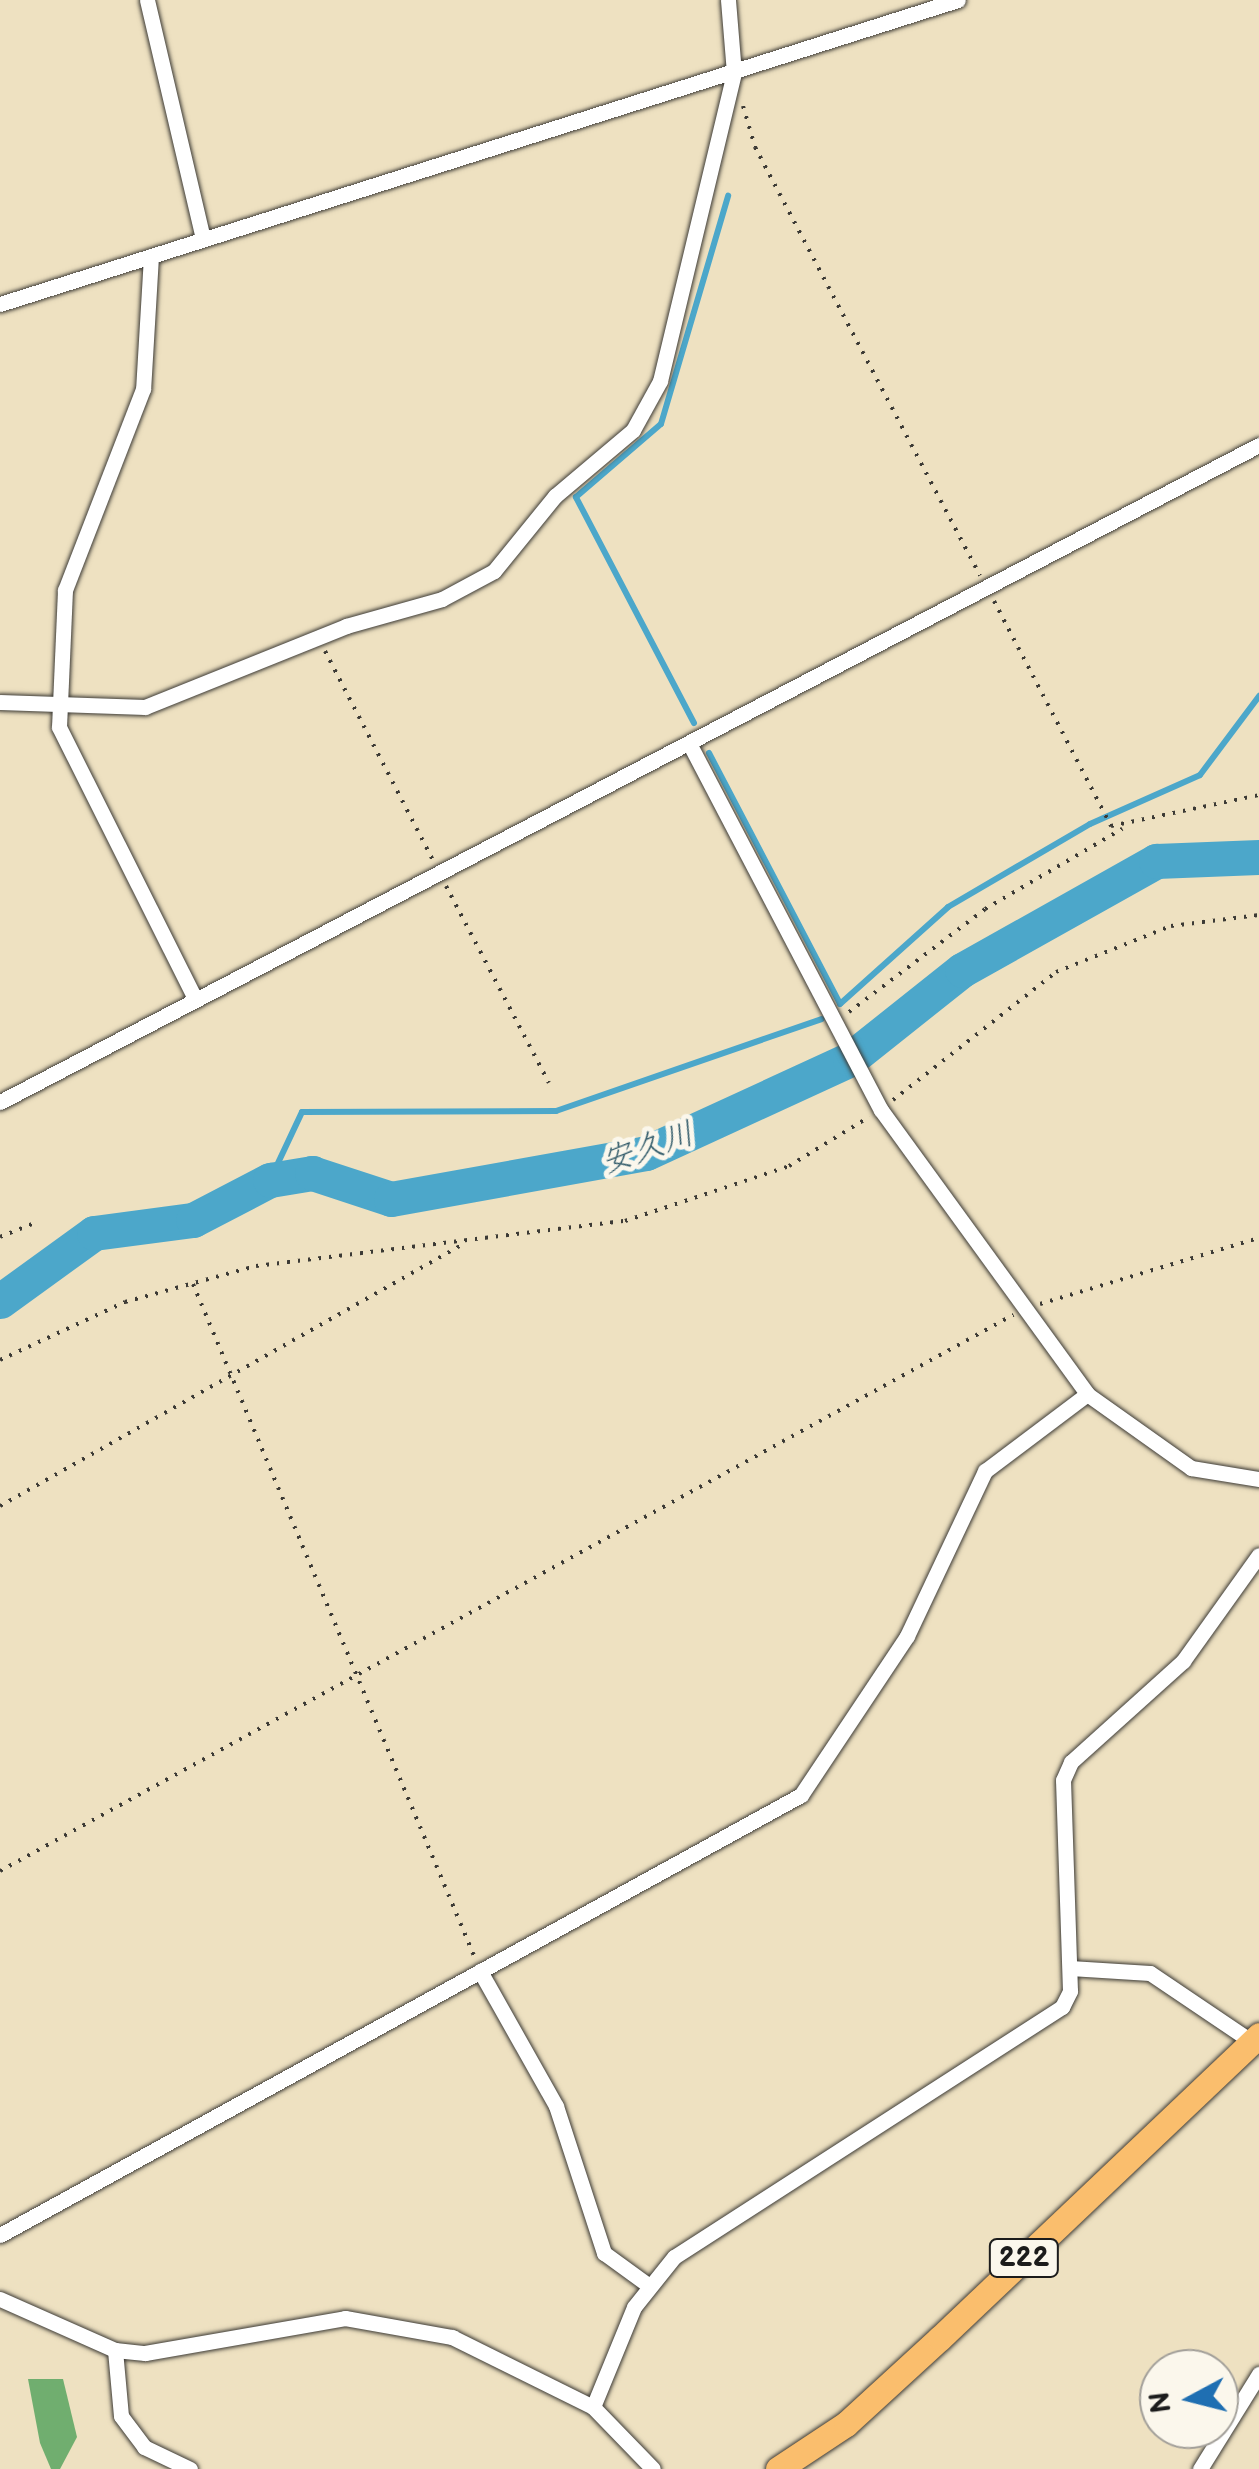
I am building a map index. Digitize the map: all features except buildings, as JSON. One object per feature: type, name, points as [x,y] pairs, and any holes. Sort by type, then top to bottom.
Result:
[{"type":"highway","name":"222","points":[[778,2469],[846,2424],[1255,2038]]},
{"type":"street","points":[[148,0],[203,238]]},
{"type":"street","points":[[0,702],[145,706],[318,638],[472,587],[641,419],[660,381],[734,73],[728,0]]},
{"type":"street","points":[[0,304],[958,0]]},
{"type":"street","points":[[151,256],[144,390],[65,590],[62,706],[65,744],[196,1000]]},
{"type":"street","points":[[0,1102],[1259,445]]},
{"type":"street","points":[[689,743],[881,1110],[1087,1394],[1192,1468],[1259,1479]]},
{"type":"street","points":[[0,2236],[480,1972],[820,1779],[908,1636],[985,1471],[1087,1394]]},
{"type":"street","points":[[593,2407],[648,2285],[674,2257],[1062,2007],[1070,1968],[1059,1815],[1071,1762],[1184,1661],[1259,1554]]},
{"type":"street","points":[[1070,1968],[1150,1974],[1255,2038]]},
{"type":"street","points":[[480,1972],[556,2106],[604,2253],[648,2285]]},
{"type":"street","points":[[0,2300],[115,2350],[185,2348],[346,2318],[452,2338],[593,2407],[654,2469]]},
{"type":"street","points":[[115,2350],[121,2416],[144,2447],[190,2469]]},
{"type":"street","points":[[1200,2469],[1259,2374]]},
{"type":"path","points":[[734,73],[755,147],[1111,826],[1122,829]]},
{"type":"path","points":[[318,638],[549,1083]]},
{"type":"path","points":[[836,1021],[985,909],[1122,829],[1259,796]]},
{"type":"path","points":[[0,1360],[125,1302],[324,1253],[579,1230],[681,1204],[788,1166],[881,1110],[1056,972],[1170,926],[1259,915]]},
{"type":"path","points":[[0,1237],[34,1223]]},
{"type":"path","points":[[0,1871],[1027,1308],[1259,1238]]},
{"type":"path","points":[[0,1506],[235,1377],[466,1242]]},
{"type":"path","points":[[193,1284],[480,1972]]},
{"type":"green space","points":[[28,2379],[63,2379],[77,2437],[60,2469],[51,2469],[40,2443]]},
{"type":"waterway","points":[[694,723],[576,497],[661,424],[728,196]]},
{"type":"waterway","points":[[709,753],[840,1004],[948,907],[1090,824],[1200,775],[1259,696]]},
{"type":"waterway","name":"安久川","points":[[0,1301],[94,1233],[193,1220],[270,1180],[312,1173],[391,1199],[646,1153],[850,1059],[962,970],[1156,861],[1259,857]]},
{"type":"waterway","points":[[270,1180],[302,1112],[556,1111],[821,1019]]}]
